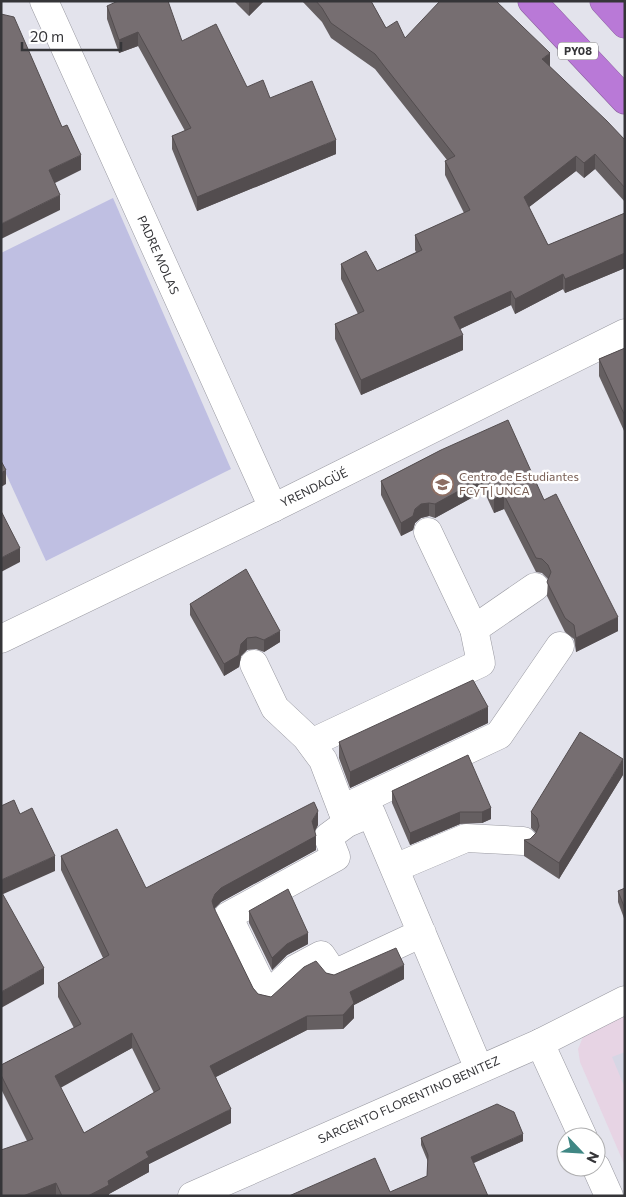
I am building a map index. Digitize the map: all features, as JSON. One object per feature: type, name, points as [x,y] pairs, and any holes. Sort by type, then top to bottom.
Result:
[{"type":"highway","name":"PY08","points":[[532,1],[625,100]]},
{"type":"highway","points":[[604,1],[625,24]]},
{"type":"street","name":"PADRE MOLAS","points":[[44,1],[272,508]]},
{"type":"street","name":"YRENDAGÜÉ","points":[[1,639],[272,508],[625,333]]},
{"type":"street","points":[[311,743],[481,663],[474,629],[428,532]]},
{"type":"street","points":[[474,629],[535,587]]},
{"type":"street","points":[[422,933],[334,974],[321,955],[295,969],[267,996],[228,916],[276,899],[336,856],[328,837],[345,816],[498,735],[560,646]]},
{"type":"street","points":[[254,664],[274,708],[311,743],[323,760],[345,816]]},
{"type":"street","points":[[345,816],[371,813],[479,1069]]},
{"type":"street","points":[[395,868],[466,838],[523,841]]},
{"type":"street","name":"SARGENTO FLORENTINO BENITEZ","points":[[192,1196],[540,1043],[625,1000]]},
{"type":"street","points":[[540,1043],[578,1127]]},
{"type":"street","points":[[600,1177],[609,1196]]},
{"type":"shaded area","points":[[113,198],[231,469],[46,561],[1,463],[1,253]]},
{"type":"shaded area","points":[[625,1015],[625,1166],[580,1062],[578,1049],[583,1037],[593,1029]]},
{"type":"shaded area","points":[[625,1052],[625,1088],[612,1057]]},
{"type":"building","points":[[118,1],[168,1],[182,41],[216,24],[247,87],[263,80],[270,98],[312,81],[336,140],[197,197],[172,136],[191,128],[138,32],[119,40],[107,6]]},
{"type":"building","points":[[316,1],[371,1],[386,28],[397,21],[405,38],[440,1],[496,1],[550,53],[542,59],[625,140],[625,188],[595,154],[584,163],[576,156],[524,197],[548,245],[625,213],[625,253],[565,279],[563,274],[515,299],[511,291],[454,317],[463,335],[361,380],[335,324],[364,311],[341,264],[366,251],[377,271],[422,250],[415,235],[470,210],[445,161],[455,156],[375,54],[331,23]]},
{"type":"building","points":[[1,14],[14,17],[62,127],[67,125],[81,155],[49,170],[60,195],[1,224]]},
{"type":"building","points":[[625,348],[625,416],[599,359]]},
{"type":"building","points":[[508,420],[544,500],[556,494],[618,617],[576,638],[574,625],[565,618],[547,582],[551,572],[548,565],[542,559],[536,558],[504,495],[494,499],[484,477],[435,504],[421,504],[415,509],[413,516],[401,523],[381,481],[441,450]]},
{"type":"building","points":[[1,461],[6,470],[1,473]]},
{"type":"building","points":[[1,511],[20,548],[1,558]]},
{"type":"building","points":[[246,569],[280,631],[264,640],[256,637],[247,638],[241,644],[239,655],[224,664],[190,604]]},
{"type":"building","points":[[473,680],[488,707],[350,772],[339,742]]},
{"type":"building","points":[[580,732],[623,759],[559,863],[524,840],[530,839],[536,833],[539,826],[537,818],[531,812]]},
{"type":"building","points":[[468,755],[491,808],[482,812],[460,812],[410,833],[392,791]]},
{"type":"building","points":[[14,800],[20,814],[32,808],[55,856],[1,880],[1,806]]},
{"type":"building","points":[[314,802],[318,811],[312,821],[316,836],[221,888],[215,894],[212,901],[253,988],[258,994],[271,997],[304,967],[316,961],[326,973],[334,975],[396,948],[404,965],[350,992],[354,1003],[343,1015],[307,1016],[210,1066],[231,1109],[146,1152],[149,1157],[108,1181],[109,1185],[88,1196],[62,1196],[56,1183],[23,1196],[1,1196],[1,1150],[33,1139],[1,1075],[1,1065],[81,1024],[58,983],[109,955],[61,856],[117,829],[146,888]],"holes":[[[132,1033],[160,1089],[84,1133],[55,1076]]]},
{"type":"building","points":[[625,888],[625,909],[618,891]]},
{"type":"building","points":[[288,889],[308,933],[287,944],[272,958],[249,911]]},
{"type":"building","points":[[1,891],[44,968],[1,992]]},
{"type":"building","points":[[497,1104],[514,1112],[523,1134],[471,1157],[488,1196],[289,1196],[375,1158],[390,1192],[427,1176],[428,1155],[421,1138]]},
{"type":"place","name":"Centro de Estudiantes FCyT | UNCA","points":[[443,484]]}]
